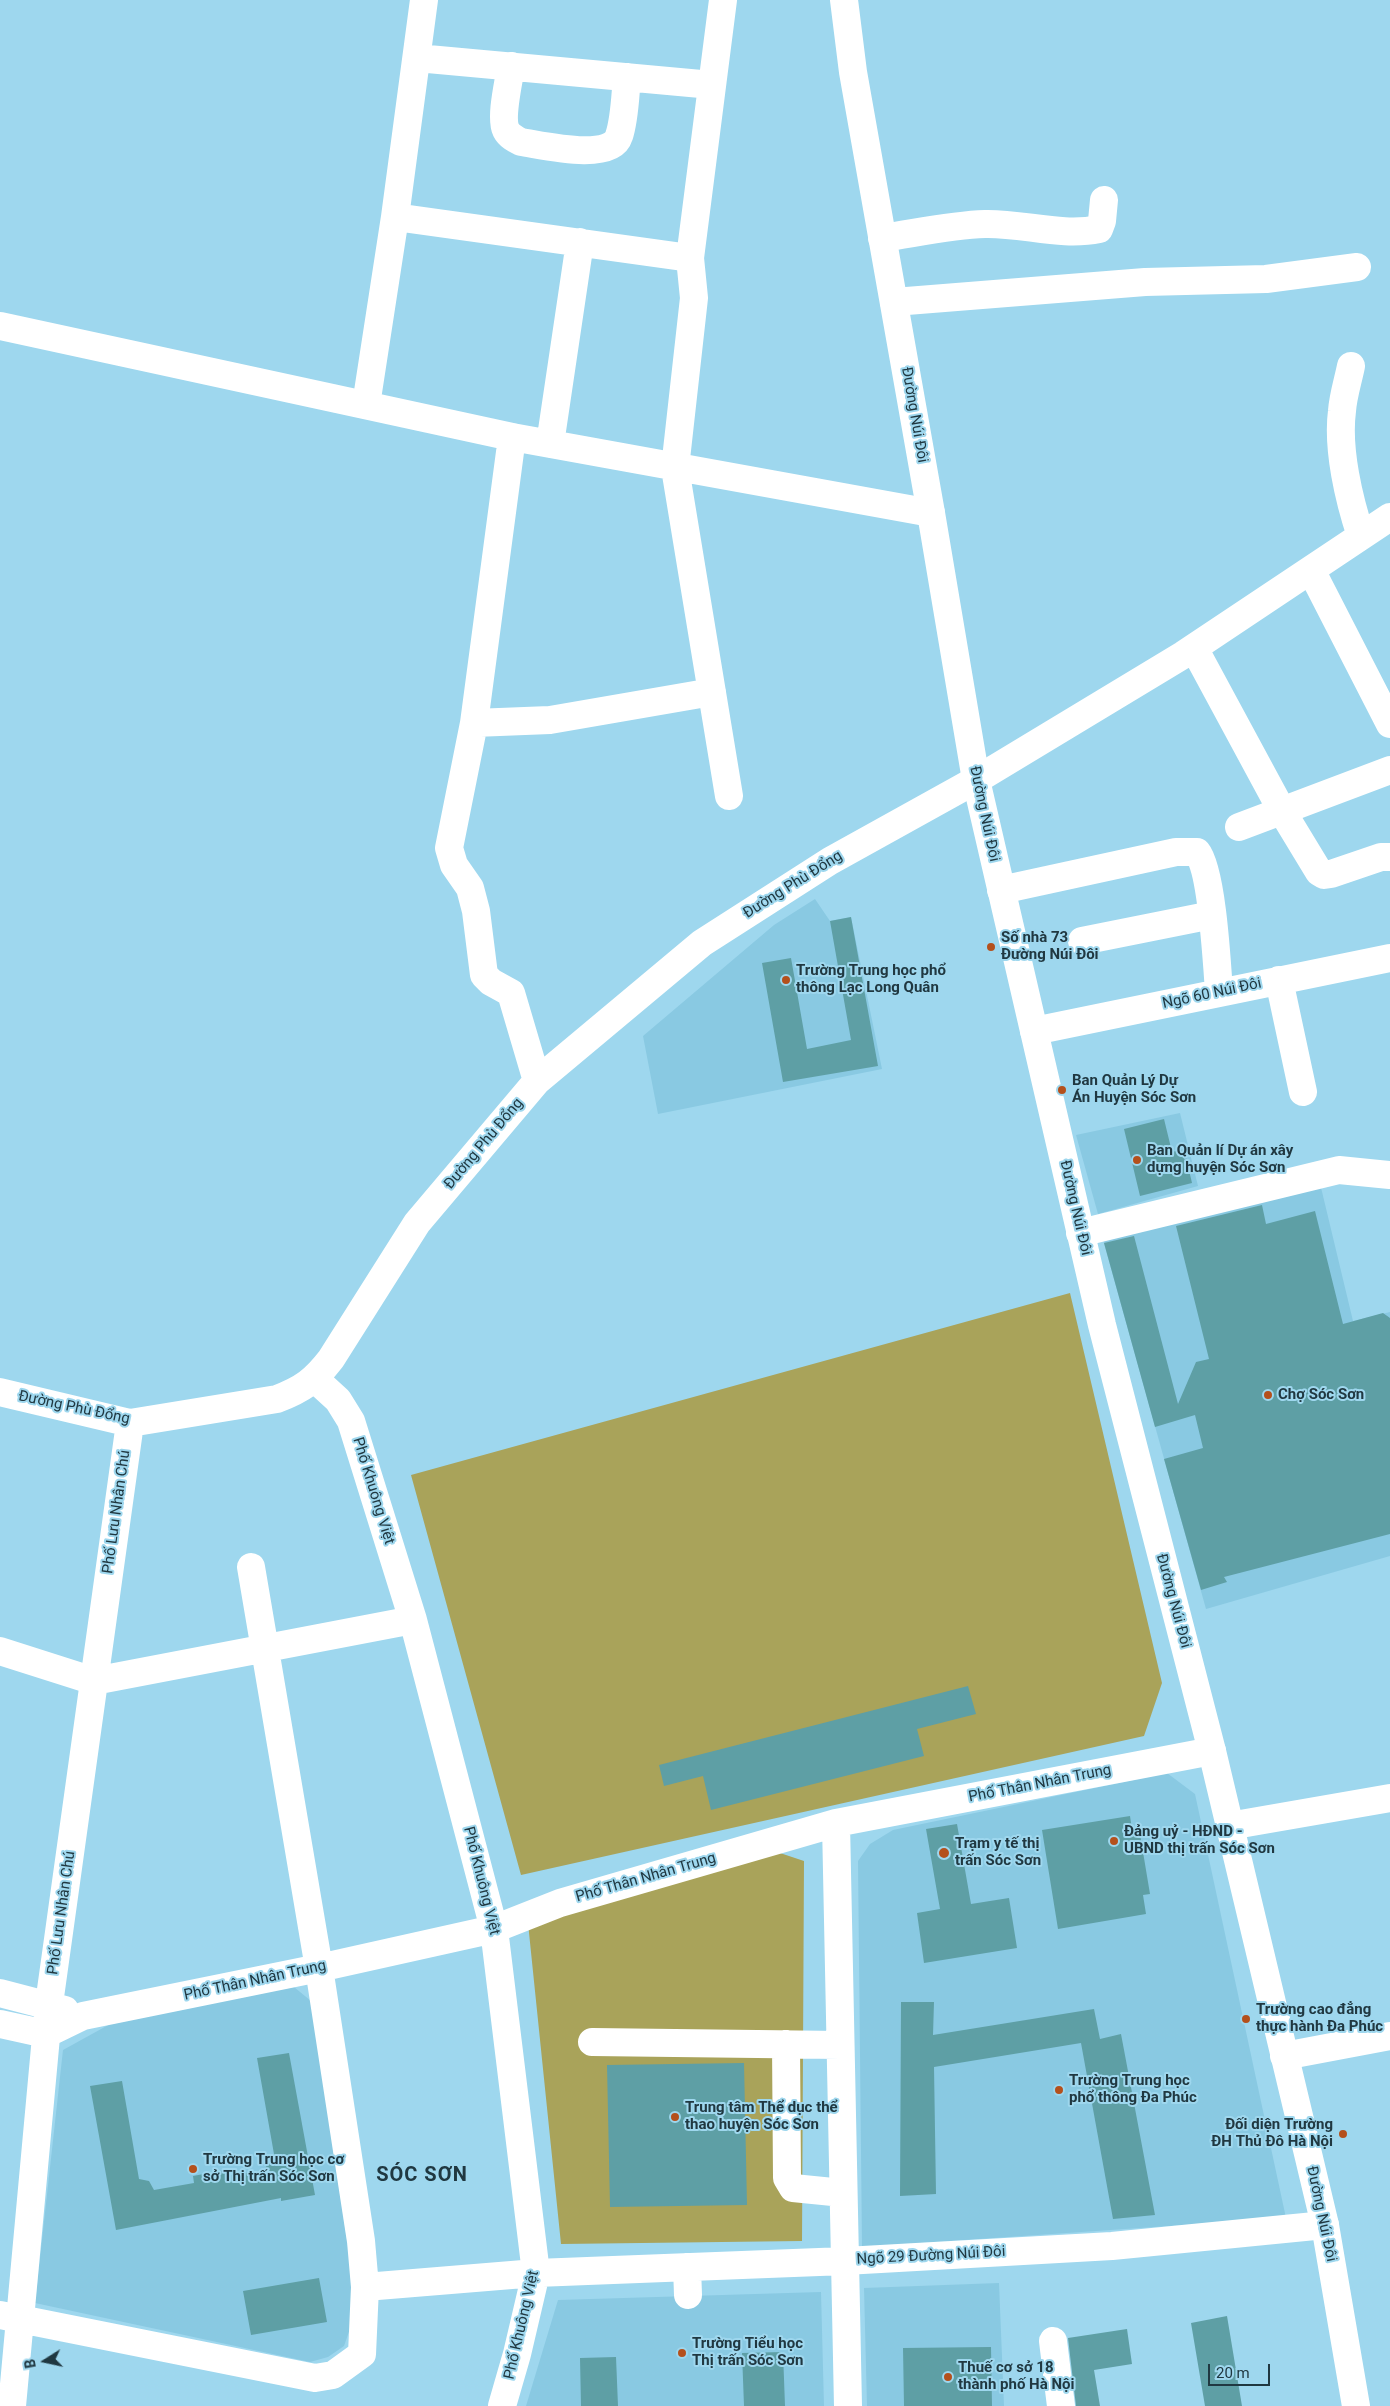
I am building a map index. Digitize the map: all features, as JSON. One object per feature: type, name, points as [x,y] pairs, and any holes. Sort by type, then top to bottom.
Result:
[{"type":"street","points":[[366,405],[395,217],[424,0]]},
{"type":"street","points":[[723,0],[690,258],[694,298],[675,468],[729,796]]},
{"type":"street","name":"Đường Núi Đôi","points":[[844,0],[853,72],[976,780],[1102,1325],[1212,1751],[1325,2225],[1356,2406]]},
{"type":"street","points":[[416,58],[712,85]]},
{"type":"street","points":[[511,66],[504,114],[505,129],[511,137],[521,142],[595,151],[614,145],[619,137],[627,78]]},
{"type":"street","points":[[882,238],[984,224],[1066,232],[1090,231],[1099,229],[1102,221],[1104,200]]},
{"type":"street","points":[[395,217],[690,258]]},
{"type":"street","points":[[550,444],[580,242]]},
{"type":"street","points":[[894,302],[1145,282],[1266,279],[1357,267]]},
{"type":"street","points":[[0,326],[512,437],[931,513]]},
{"type":"street","points":[[1351,366],[1341,412],[1344,463],[1352,508],[1361,536]]},
{"type":"street","points":[[512,437],[474,723],[449,848],[454,866],[470,888],[484,975],[490,982],[511,993],[537,1080]]},
{"type":"street","name":"Đường Phù Đổng","points":[[0,1392],[130,1423],[277,1399],[298,1391],[315,1379],[331,1359],[418,1223],[537,1080],[702,943],[830,861],[976,780],[1194,648],[1390,517]]},
{"type":"street","points":[[1311,570],[1390,724]]},
{"type":"street","points":[[1194,648],[1282,810],[1319,872],[1324,875],[1382,856],[1390,857]]},
{"type":"street","points":[[474,723],[550,720],[712,692]]},
{"type":"street","points":[[1239,827],[1390,770]]},
{"type":"street","points":[[1001,890],[1189,851],[1197,852],[1201,857],[1212,915],[1219,992]]},
{"type":"street","points":[[1082,941],[1212,915]]},
{"type":"street","name":"Ngõ 60 Núi Đôi","points":[[1034,1031],[1390,958]]},
{"type":"street","points":[[1280,980],[1303,1092]]},
{"type":"street","points":[[1080,1233],[1339,1170],[1390,1175]]},
{"type":"street","name":"Phố Khuông Việt","points":[[315,1379],[338,1400],[351,1421],[413,1620],[494,1929],[536,2273],[517,2354],[502,2406]]},
{"type":"street","name":"Phố Lưu Nhân Chú","points":[[12,2406],[10,2317],[49,2004],[130,1423]]},
{"type":"street","points":[[10,2317],[315,2378],[333,2375],[362,2354],[365,2288],[319,1968],[251,1567]]},
{"type":"street","points":[[0,1651],[94,1681],[413,1620]]},
{"type":"street","name":"Phố Thân Nhân Trung","points":[[46,2034],[83,2016],[319,1968],[494,1929],[560,1904],[836,1823],[1212,1751]]},
{"type":"street","points":[[1229,1826],[1390,1798]]},
{"type":"street","points":[[836,1823],[848,2406]]},
{"type":"street","points":[[0,1994],[49,2004],[83,2016]]},
{"type":"street","points":[[0,2024],[46,2034]]},
{"type":"street","points":[[1284,2056],[1390,2036]]},
{"type":"street","points":[[592,2042],[840,2045]]},
{"type":"street","points":[[786,2044],[787,2178],[793,2188],[844,2193]]},
{"type":"street","name":"Ngõ 29 Đường Núi Đôi","points":[[365,2288],[536,2273],[845,2261],[1112,2246],[1325,2225]]},
{"type":"street","points":[[687,2267],[688,2295]]},
{"type":"street","points":[[1053,2341],[1062,2406]]},
{"type":"shaded area","name":"Trường Trung học phổ thông Lạc Long Quân","points":[[815,899],[830,921],[851,917],[882,1069],[658,1114],[643,1036],[774,925]]},
{"type":"shaded area","name":"Ban Quản lí Dự án xây dựng huyện Sóc Sơn","points":[[1180,1113],[1198,1186],[1098,1214],[1076,1135]]},
{"type":"shaded area","name":"Chợ Sóc Sơn","points":[[1318,1175],[1353,1321],[1390,1312],[1390,1556],[1206,1609],[1100,1229]]},
{"type":"shaded area","points":[[1070,1293],[1162,1683],[1144,1736],[521,1875],[411,1475]]},
{"type":"shaded area","name":"Trường Trung học phổ thông Đa Phúc","points":[[1167,1773],[1195,1794],[1286,2218],[862,2247],[858,1861],[870,1844],[893,1830]]},
{"type":"shaded area","name":"Trung tâm Thể dục thể thao huyện Sóc Sơn","points":[[777,1852],[804,1861],[802,2241],[561,2244],[528,1923]]},
{"type":"shaded area","name":"Trường Trung học cơ sở Thị trấn Sóc Sơn","points":[[294,1987],[311,2001],[354,2287],[352,2323],[344,2346],[328,2357],[310,2362],[35,2303],[63,2050],[121,2018]]},
{"type":"shaded area","points":[[999,2283],[1004,2406],[867,2406],[864,2288]]},
{"type":"shaded area","name":"Trường Tiểu học Thị trấn Sóc Sơn","points":[[821,2292],[824,2406],[526,2406],[558,2300]]},
{"type":"building","points":[[851,917],[878,1066],[783,1082],[762,963],[791,958],[807,1049],[851,1040],[830,921]]},
{"type":"building","points":[[1164,1119],[1172,1152],[1184,1149],[1192,1183],[1140,1196],[1124,1129]]},
{"type":"building","name":"Chợ Sóc Sơn","points":[[1262,1205],[1266,1224],[1315,1211],[1343,1324],[1383,1313],[1390,1318],[1390,1534],[1224,1577],[1227,1582],[1201,1590],[1164,1459],[1203,1448],[1195,1415],[1155,1427],[1104,1243],[1134,1236],[1178,1404],[1196,1362],[1209,1359],[1176,1226]]},
{"type":"building","points":[[968,1686],[976,1714],[917,1729],[924,1756],[711,1810],[703,1776],[664,1786],[659,1765]]},
{"type":"building","points":[[1130,1816],[1133,1836],[1140,1834],[1150,1894],[1143,1895],[1146,1914],[1058,1929],[1042,1830]]},
{"type":"building","points":[[957,1824],[971,1904],[1009,1898],[1017,1948],[924,1963],[917,1913],[940,1909],[926,1829]]},
{"type":"building","points":[[901,2002],[934,2002],[933,2035],[1094,2009],[1100,2039],[1121,2034],[1155,2215],[1113,2219],[1081,2043],[934,2067],[936,2194],[900,2196]]},
{"type":"building","points":[[289,2053],[315,2195],[281,2201],[281,2198],[116,2230],[90,2086],[122,2081],[139,2179],[149,2181],[154,2190],[194,2183],[193,2176],[225,2170],[226,2176],[264,2170],[274,2154],[257,2058]]},
{"type":"building","points":[[744,2063],[747,2205],[610,2207],[607,2065]]},
{"type":"building","points":[[319,2278],[327,2322],[251,2335],[243,2291]]},
{"type":"building","points":[[1227,2316],[1242,2406],[1205,2406],[1191,2323]]},
{"type":"building","points":[[1127,2329],[1132,2364],[1094,2370],[1100,2406],[1076,2406],[1068,2338]]},
{"type":"building","name":"Thuế cơ sở 18 thành phố Hà Nội","points":[[991,2347],[992,2406],[904,2406],[903,2348]]},
{"type":"building","points":[[783,2352],[785,2406],[744,2406],[742,2353]]},
{"type":"building","points":[[616,2357],[618,2406],[581,2406],[580,2358]]},
{"type":"place","name":"Số nhà 73 Đường Núi Đôi","points":[[991,947]]},
{"type":"place","name":"Trường Trung học phổ thông Lạc Long Quân","points":[[786,980]]},
{"type":"place","name":"Ban Quản Lý Dự Án Huyện Sóc Sơn","points":[[1062,1090]]},
{"type":"place","name":"Ban Quản lí Dự án xây dựng huyện Sóc Sơn","points":[[1137,1160]]},
{"type":"place","name":"Chợ Sóc Sơn","points":[[1268,1395]]},
{"type":"place","name":"Đảng uỷ - HĐND - UBND thị trấn Sóc Sơn","points":[[1114,1841]]},
{"type":"place","name":"Trạm y tế thị trấn Sóc Sơn","points":[[944,1853]]},
{"type":"place","name":"Trường cao đẳng thực hành Đa Phúc","points":[[1246,2019]]},
{"type":"place","name":"Trường Trung học phổ thông Đa Phúc","points":[[1059,2090]]},
{"type":"place","name":"Trung tâm Thể dục thể thao huyện Sóc Sơn","points":[[675,2117]]},
{"type":"place","name":"Đối diện Trường ĐH Thủ Đô Hà Nội","points":[[1343,2134]]},
{"type":"place","name":"Trường Trung học cơ sở Thị trấn Sóc Sơn","points":[[193,2169]]},
{"type":"place","name":"Trường Tiểu học Thị trấn Sóc Sơn","points":[[682,2353]]},
{"type":"place","name":"Thuế cơ sở 18 thành phố Hà Nội","points":[[948,2377]]},
{"type":"district","name":"SÓC SƠN","points":[[422,2176]]}]
